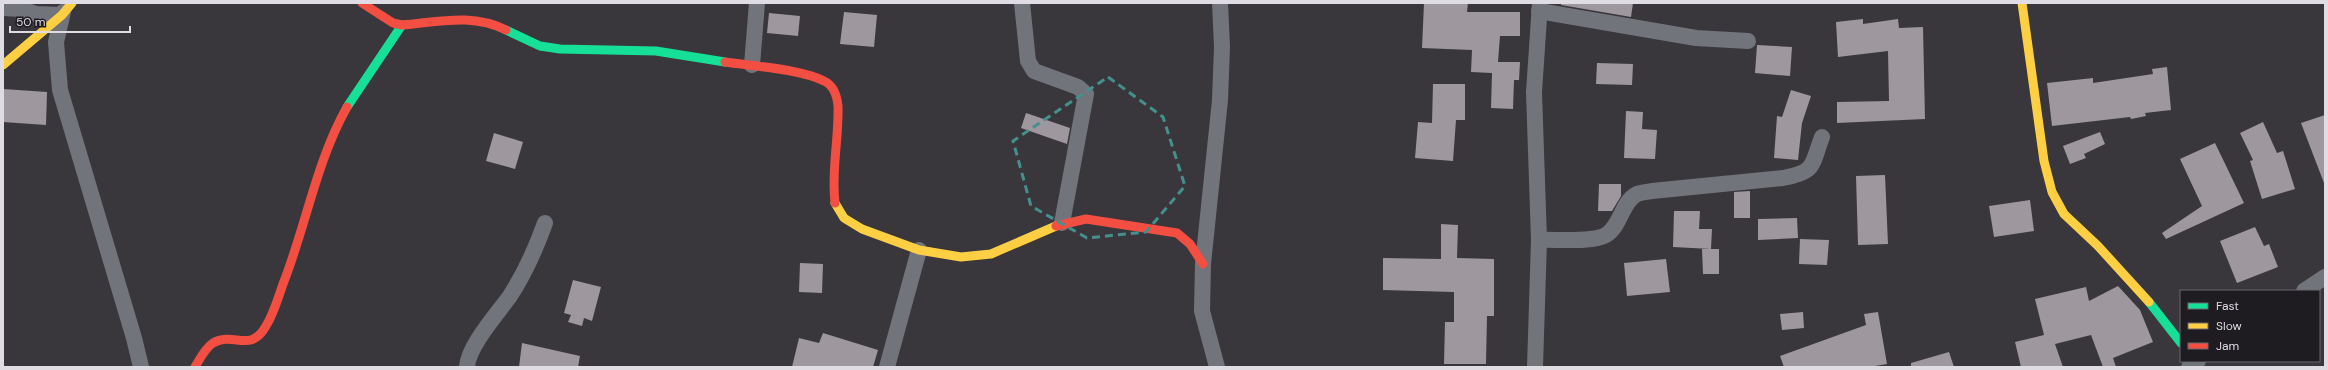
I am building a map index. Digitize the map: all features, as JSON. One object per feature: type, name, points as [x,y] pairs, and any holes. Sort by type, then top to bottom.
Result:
[{"type":"street","points":[[362,3],[393,23],[402,26],[475,19],[490,22],[540,46],[560,49],[656,51],[752,65],[808,75],[825,81],[834,90],[838,105],[833,188],[835,205],[844,218],[862,229],[919,250],[960,257],[991,254],[1062,223],[1086,220],[1177,233],[1190,244],[1203,264]]},
{"type":"street","points":[[752,65],[757,3]]},
{"type":"street","points":[[1022,3],[1028,61],[1034,71],[1078,87],[1086,94],[1062,223]]},
{"type":"street","points":[[1217,367],[1202,311],[1203,264],[1220,100],[1222,47],[1220,3]]},
{"type":"street","points":[[2022,3],[2044,161],[2052,192],[2064,214],[2098,246],[2155,308],[2180,342]]},
{"type":"street","points":[[3,8],[35,9],[66,7]]},
{"type":"street","points":[[3,65],[66,7]]},
{"type":"street","points":[[66,7],[56,42],[60,90],[132,331],[141,367]]},
{"type":"street","points":[[1535,367],[1539,240],[1534,92],[1540,7],[1689,37],[1748,41]]},
{"type":"street","points":[[196,367],[205,350],[214,342],[224,340],[248,342],[260,338],[268,325],[289,272],[327,148],[351,101],[402,26]]},
{"type":"street","points":[[1539,240],[1596,238],[1606,235],[1616,224],[1630,200],[1637,194],[1652,190],[1783,178],[1804,174],[1811,167],[1822,137]]},
{"type":"street","points":[[467,367],[479,338],[510,295],[533,256],[545,223]]},
{"type":"street","points":[[887,367],[919,250]]},
{"type":"street","points":[[2306,290],[2325,277]]},
{"type":"highlighted area","points":[[1108,77],[1163,117],[1185,186],[1146,232],[1087,238],[1031,206],[1013,141],[1057,113]]},
{"type":"building","points":[[1424,3],[1468,3],[1467,12],[1520,12],[1520,36],[1500,36],[1498,62],[1520,62],[1519,80],[1514,80],[1513,109],[1491,108],[1492,73],[1471,72],[1472,50],[1422,48]]},
{"type":"building","points":[[1561,3],[1633,3],[1631,17],[1561,5]]},
{"type":"building","points":[[844,12],[877,15],[874,47],[840,44]]},
{"type":"building","points":[[769,13],[800,16],[798,36],[767,33]]},
{"type":"building","points":[[1863,19],[1863,24],[1898,19],[1899,28],[1923,27],[1925,119],[1837,123],[1837,102],[1889,101],[1888,51],[1838,57],[1836,22]]},
{"type":"building","points":[[1757,45],[1792,47],[1790,76],[1755,73]]},
{"type":"building","points":[[1597,63],[1633,64],[1632,85],[1596,84]]},
{"type":"building","points":[[2167,67],[2171,110],[2145,113],[2146,116],[2131,119],[2130,117],[2052,126],[2047,83],[2093,78],[2093,83],[2153,74],[2152,69]]},
{"type":"building","points":[[1433,84],[1465,84],[1465,120],[1456,120],[1453,161],[1415,158],[1418,122],[1432,123]]},
{"type":"building","points":[[3,89],[47,92],[46,125],[3,122]]},
{"type":"building","points":[[1791,90],[1811,96],[1802,123],[1798,160],[1774,158],[1777,116],[1782,117]]},
{"type":"building","points":[[1626,111],[1643,112],[1642,129],[1657,130],[1655,159],[1624,158]]},
{"type":"building","points":[[1026,113],[1070,128],[1067,144],[1021,128]]},
{"type":"building","points":[[2325,115],[2325,183],[2324,183],[2301,123]]},
{"type":"building","points":[[2263,122],[2277,153],[2283,151],[2295,189],[2262,199],[2250,161],[2253,160],[2240,133]]},
{"type":"building","points":[[2100,132],[2105,144],[2084,154],[2086,158],[2070,164],[2063,146]]},
{"type":"building","points":[[494,133],[523,142],[515,169],[486,161]]},
{"type":"building","points":[[2215,143],[2244,203],[2166,239],[2162,233],[2202,206],[2180,159]]},
{"type":"building","points":[[1885,175],[1888,244],[1858,245],[1856,176]]},
{"type":"building","points":[[1599,184],[1621,184],[1621,196],[1612,211],[1598,211]]},
{"type":"building","points":[[1750,191],[1750,218],[1734,218],[1734,192]]},
{"type":"building","points":[[2030,200],[2034,231],[1994,237],[1989,206]]},
{"type":"building","points":[[1674,211],[1700,211],[1699,229],[1712,229],[1711,249],[1673,247]]},
{"type":"building","points":[[1797,218],[1798,238],[1758,240],[1758,219]]},
{"type":"building","points":[[1441,224],[1458,225],[1457,258],[1494,259],[1494,316],[1487,316],[1486,364],[1444,364],[1445,322],[1454,322],[1454,292],[1383,290],[1383,258],[1441,259]]},
{"type":"building","points":[[2255,227],[2264,246],[2269,244],[2278,267],[2237,283],[2220,241]]},
{"type":"building","points":[[1800,239],[1829,240],[1827,265],[1799,264]]},
{"type":"building","points":[[1702,249],[1719,249],[1719,274],[1703,274]]},
{"type":"building","points":[[1666,259],[1670,292],[1627,296],[1624,263]]},
{"type":"building","points":[[800,263],[823,264],[822,293],[799,292]]},
{"type":"building","points":[[573,280],[601,287],[592,321],[584,318],[582,326],[568,322],[571,315],[564,313]]},
{"type":"building","points":[[2118,286],[2140,310],[2153,342],[2113,358],[2116,367],[2103,367],[2091,335],[2055,344],[2063,367],[2021,367],[2015,342],[2044,335],[2035,299],[2086,287],[2089,301]]},
{"type":"building","points":[[1803,312],[1804,328],[1782,330],[1780,314]]},
{"type":"building","points":[[1878,312],[1887,364],[1869,367],[1784,367],[1780,356],[1866,325],[1864,314]]},
{"type":"building","points":[[823,333],[878,350],[873,367],[792,367],[799,338],[819,343]]},
{"type":"building","points":[[522,343],[580,356],[578,367],[519,367]]},
{"type":"building","points":[[1949,352],[1954,367],[1911,367],[1911,363]]},
{"type":"traffic: fast","points":[[347,107],[402,25]]},
{"type":"traffic: fast","points":[[506,30],[540,46],[560,49],[656,51],[725,62]]},
{"type":"traffic: fast","points":[[2149,302],[2180,342]]},
{"type":"traffic: slow","points":[[3,65],[62,15],[72,3]]},
{"type":"traffic: slow","points":[[2022,3],[2044,161],[2052,192],[2064,214],[2098,246],[2149,302]]},
{"type":"traffic: slow","points":[[835,203],[844,218],[862,229],[919,250],[961,257],[991,254],[1056,226]]},
{"type":"traffic: jam","points":[[362,3],[393,23],[402,25],[468,20],[493,25],[506,30]]},
{"type":"traffic: jam","points":[[725,62],[776,68],[814,77],[830,85],[836,95],[838,106],[834,167],[835,203]]},
{"type":"traffic: jam","points":[[195,367],[205,351],[213,343],[228,339],[248,341],[254,339],[260,334],[269,321],[291,262],[327,150],[347,107]]},
{"type":"traffic: jam","points":[[1056,226],[1086,219],[1177,233],[1190,244],[1203,264]]}]
